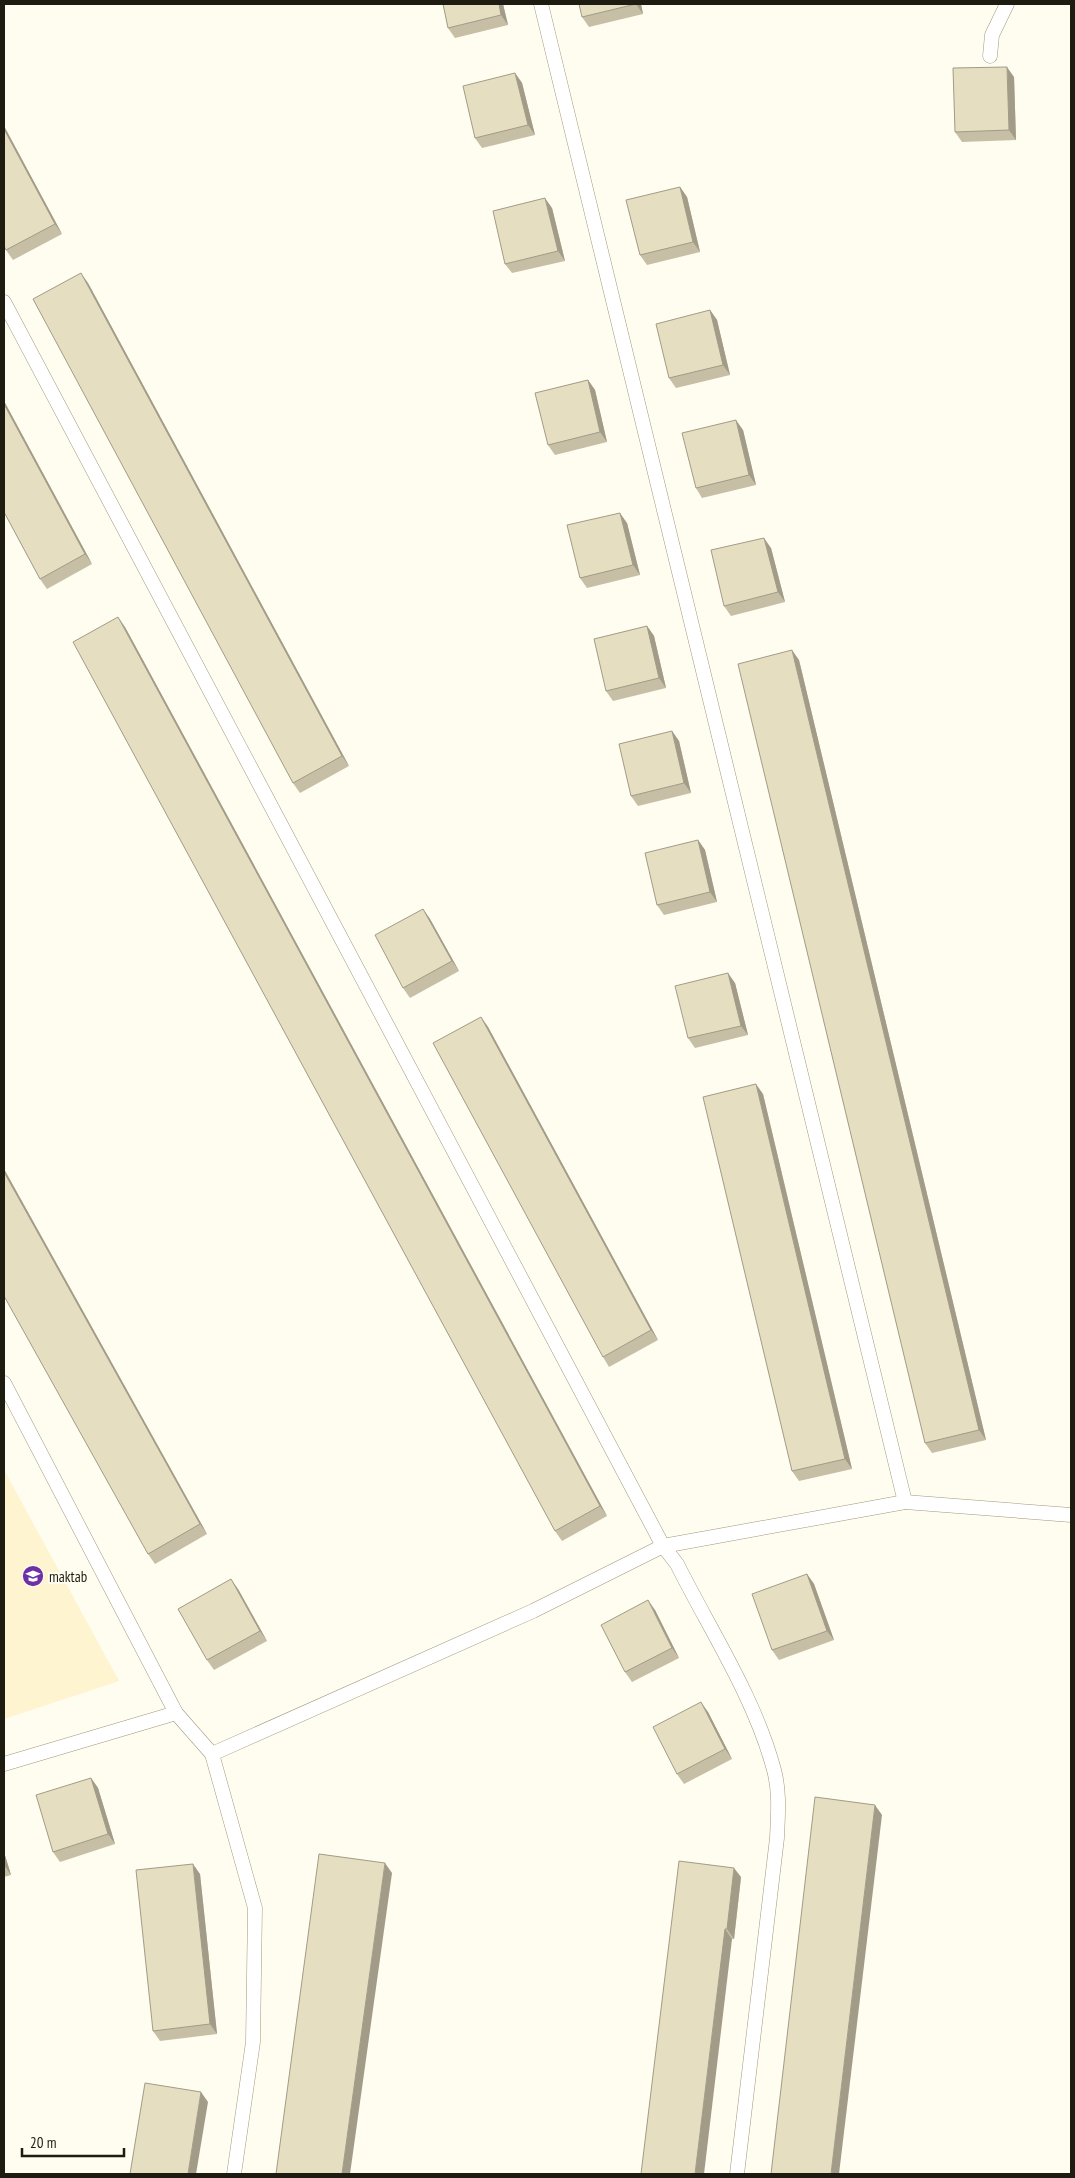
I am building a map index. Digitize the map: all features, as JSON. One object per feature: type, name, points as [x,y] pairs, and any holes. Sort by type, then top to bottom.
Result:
[{"type":"lane","points":[[541,4],[905,1502]]},
{"type":"lane","points":[[990,56],[992,35],[1007,4]]},
{"type":"lane","points":[[4,302],[663,1546],[677,1564],[755,1716],[774,1770],[779,1803],[777,1838],[736,2174]]},
{"type":"lane","points":[[4,1383],[176,1713],[212,1754],[255,1908],[252,2042],[234,2174]]},
{"type":"lane","points":[[212,1754],[516,1619],[663,1546],[905,1502],[1071,1515]]},
{"type":"lane","points":[[4,1764],[176,1713]]},
{"type":"shaded area","name":"maktab","points":[[4,1470],[119,1681],[4,1719]]},
{"type":"building","points":[[443,4],[499,4],[501,15],[448,28]]},
{"type":"building","points":[[579,4],[636,4],[582,17]]},
{"type":"building","points":[[1007,67],[1009,130],[955,132],[953,68]]},
{"type":"building","points":[[515,73],[528,125],[475,138],[463,86]]},
{"type":"building","points":[[4,129],[55,224],[6,250],[4,246]]},
{"type":"building","points":[[680,187],[693,242],[640,255],[626,200]]},
{"type":"building","points":[[545,198],[558,251],[505,264],[493,211]]},
{"type":"building","points":[[81,273],[342,756],[293,783],[33,299]]},
{"type":"building","points":[[710,310],[723,365],[669,378],[656,324]]},
{"type":"building","points":[[588,380],[600,432],[548,445],[535,393]]},
{"type":"building","points":[[4,404],[85,554],[40,579],[4,512]]},
{"type":"building","points":[[736,420],[749,475],[696,488],[682,433]]},
{"type":"building","points":[[620,513],[633,565],[580,578],[567,525]]},
{"type":"building","points":[[764,538],[778,592],[724,606],[711,550]]},
{"type":"building","points":[[118,617],[600,1506],[555,1531],[73,642]]},
{"type":"building","points":[[647,626],[659,678],[606,691],[594,639]]},
{"type":"building","points":[[792,650],[979,1430],[925,1443],[738,664]]},
{"type":"building","points":[[672,731],[684,783],[631,796],[619,744]]},
{"type":"building","points":[[698,840],[710,892],[657,905],[645,853]]},
{"type":"building","points":[[423,909],[452,961],[403,988],[375,935]]},
{"type":"building","points":[[728,973],[741,1026],[688,1038],[675,986]]},
{"type":"building","points":[[481,1017],[651,1330],[603,1357],[433,1043]]},
{"type":"building","points":[[756,1084],[845,1459],[792,1471],[703,1097]]},
{"type":"building","points":[[4,1172],[200,1524],[148,1554],[4,1296]]},
{"type":"building","points":[[807,1574],[827,1631],[772,1650],[752,1594]]},
{"type":"building","points":[[231,1579],[260,1631],[207,1660],[178,1609]]},
{"type":"building","points":[[648,1600],[672,1648],[625,1672],[601,1625]]},
{"type":"building","points":[[701,1702],[725,1749],[677,1774],[653,1727]]},
{"type":"building","points":[[91,1778],[108,1834],[53,1852],[36,1795]]},
{"type":"building","points":[[815,1797],[875,1805],[831,2174],[771,2174]]},
{"type":"building","points":[[319,1854],[385,1863],[342,2174],[276,2174]]},
{"type":"building","points":[[679,1861],[734,1868],[727,1929],[725,1929],[695,2174],[641,2174]]},
{"type":"building","points":[[193,1864],[210,2024],[153,2031],[136,1870]]},
{"type":"building","points":[[145,2083],[201,2092],[188,2174],[130,2174]]},
{"type":"place","name":"maktab","points":[[33,1576]]}]
